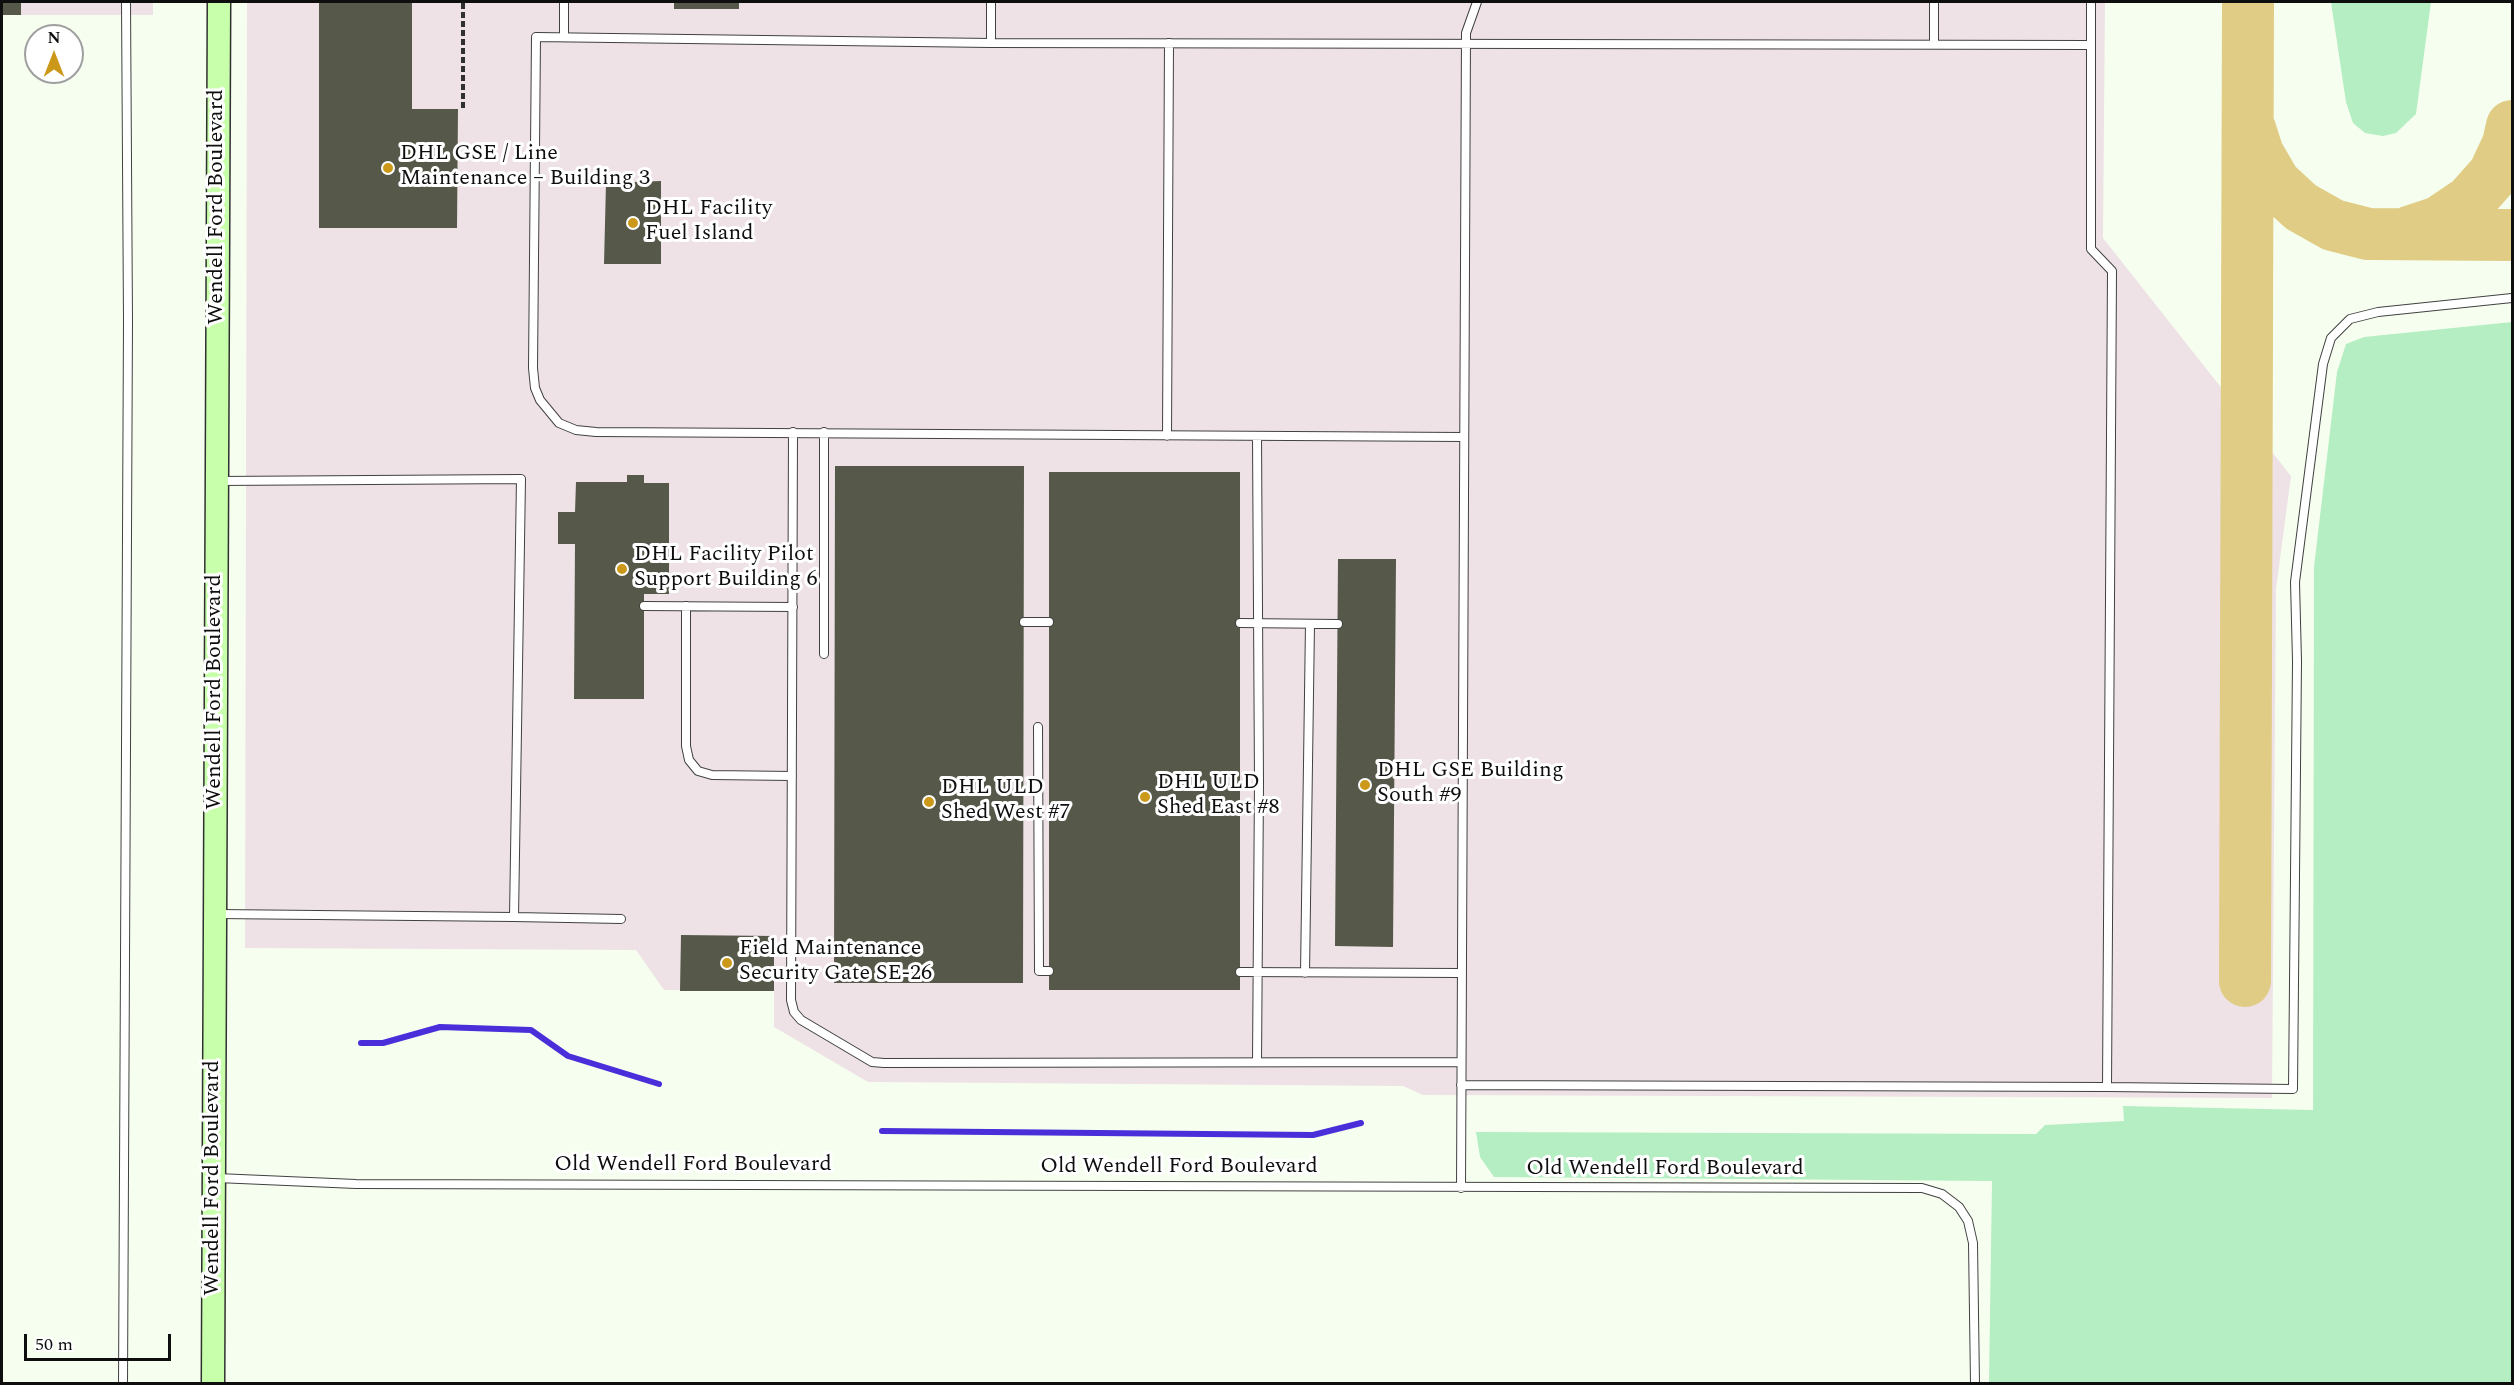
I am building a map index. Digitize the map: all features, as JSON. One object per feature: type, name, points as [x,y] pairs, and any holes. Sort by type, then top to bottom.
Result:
[{"type":"street","name":"Wendell Ford Boulevard","points":[[213,1383],[219,2]]},
{"type":"lane","points":[[123,1383],[128,321],[126,2]]},
{"type":"lane","points":[[564,2],[564,37]]},
{"type":"lane","points":[[991,2],[991,43]]},
{"type":"lane","points":[[1461,1188],[1466,33],[1477,2]]},
{"type":"lane","points":[[1934,2],[1934,45]]},
{"type":"lane","points":[[2091,2],[2091,249],[2112,271],[2107,1087]]},
{"type":"lane","points":[[1464,437],[576,430],[559,423],[540,400],[533,368],[536,37],[991,43],[2090,45]]},
{"type":"lane","points":[[1167,436],[1169,43]]},
{"type":"lane","points":[[1461,1085],[2294,1089],[2297,661],[2295,582],[2323,364],[2331,338],[2350,319],[2378,312],[2512,298]]},
{"type":"lane","points":[[793,432],[791,1000],[794,1012],[801,1020],[872,1062],[884,1064],[1461,1062]]},
{"type":"lane","points":[[825,432],[825,654]]},
{"type":"lane","points":[[1257,436],[1257,1062]]},
{"type":"lane","points":[[216,481],[521,479],[514,916]]},
{"type":"lane","points":[[644,606],[793,607]]},
{"type":"lane","points":[[686,606],[686,746],[689,760],[698,771],[712,775],[792,776]]},
{"type":"lane","points":[[1024,622],[1049,622]]},
{"type":"lane","points":[[1240,623],[1338,624]]},
{"type":"lane","points":[[1305,973],[1310,624]]},
{"type":"lane","points":[[1038,727],[1039,972],[1049,972]]},
{"type":"lane","points":[[216,914],[514,916],[621,920]]},
{"type":"lane","points":[[1240,972],[1461,974]]},
{"type":"lane","name":"Old Wendell Ford Boulevard","points":[[214,1178],[356,1184],[1922,1188],[1942,1194],[1959,1207],[1968,1221],[1973,1243],[1975,1383]]},
{"type":"path","points":[[463,2],[463,108]]},
{"type":"shaded area","points":[[2,2],[153,2],[153,15],[2,15]]},
{"type":"shaded area","points":[[247,2],[2105,2],[2103,238],[2291,476],[2276,589],[2272,1098],[1423,1095],[1403,1086],[868,1082],[774,1027],[774,991],[664,990],[636,950],[245,948]]},
{"type":"green space","points":[[2331,2],[2431,2],[2416,114],[2396,133],[2383,136],[2365,133],[2353,123],[2346,102]]},
{"type":"green space","points":[[2512,322],[2512,1383],[1989,1383],[1992,1181],[1494,1177],[1480,1157],[1476,1132],[2036,1134],[2045,1125],[2124,1121],[2123,1106],[2313,1110],[2314,567],[2337,372],[2346,344],[2364,337]]},
{"type":"building","points":[[2,2],[21,2],[21,15],[2,15]]},
{"type":"building","name":"DHL GSE / Line Maintenance – Building 3","points":[[319,2],[412,2],[412,109],[458,109],[457,228],[319,228]]},
{"type":"building","points":[[674,2],[739,2],[739,9],[674,9]]},
{"type":"building","name":"DHL Facility Fuel Island","points":[[661,181],[661,264],[604,264],[606,183]]},
{"type":"building","name":"DHL ULD Shed West #7","points":[[835,466],[1024,466],[1023,983],[834,983]]},
{"type":"building","name":"DHL ULD Shed East #8","points":[[1049,472],[1240,472],[1240,990],[1049,990]]},
{"type":"building","name":"DHL Facility Pilot Support Building 6","points":[[627,475],[644,475],[644,483],[669,483],[669,594],[644,594],[644,699],[574,699],[575,544],[558,544],[558,512],[575,512],[576,482],[627,482]]},
{"type":"building","name":"DHL GSE Building South #9","points":[[1338,559],[1396,559],[1393,947],[1335,946]]},
{"type":"building","name":"Field Maintenance Security Gate SE-26","points":[[681,935],[774,936],[774,991],[680,991]]},
{"type":"waterway","points":[[361,1043],[383,1043],[440,1027],[531,1030],[568,1056],[659,1084]]},
{"type":"waterway","points":[[882,1131],[1313,1135],[1361,1123]]},
{"type":"taxiway","points":[[2245,981],[2248,2]]},
{"type":"taxiway","points":[[2409,232],[2439,222],[2470,201],[2494,174],[2508,144],[2512,126]]},
{"type":"taxiway","points":[[2250,129],[2258,154],[2275,183],[2301,207],[2333,225],[2368,234],[2512,235]]},
{"type":"place","name":"DHL GSE / Line Maintenance – Building 3","points":[[388,168]]},
{"type":"place","name":"DHL Facility Fuel Island","points":[[633,223]]},
{"type":"place","name":"DHL Facility Pilot Support Building 6","points":[[622,569]]},
{"type":"place","name":"DHL GSE Building South #9","points":[[1365,785]]},
{"type":"place","name":"DHL ULD Shed East #8","points":[[1145,797]]},
{"type":"place","name":"DHL ULD Shed West #7","points":[[929,802]]},
{"type":"place","name":"Field Maintenance Security Gate SE-26","points":[[727,963]]}]
